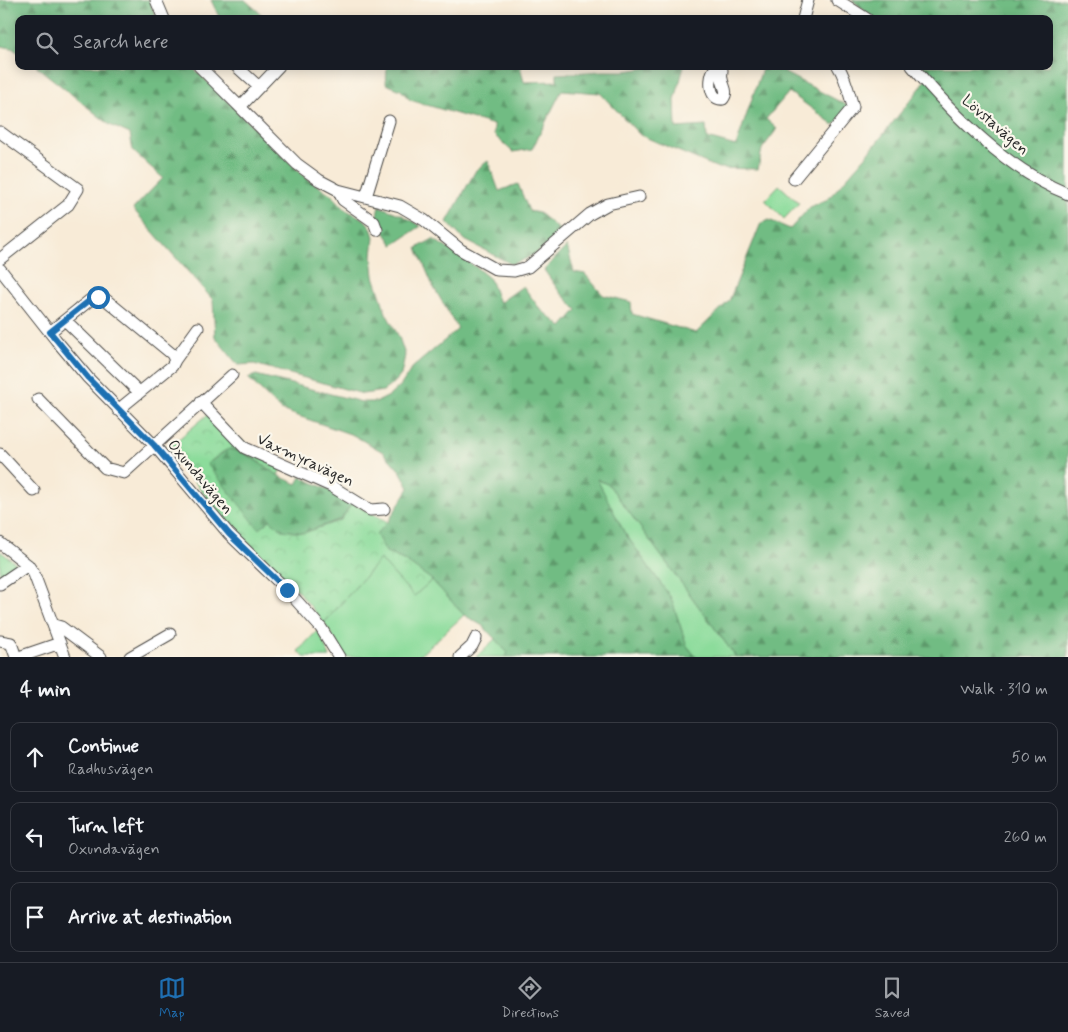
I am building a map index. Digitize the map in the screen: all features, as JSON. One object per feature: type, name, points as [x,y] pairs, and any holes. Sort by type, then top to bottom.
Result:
[{"type":"street","points":[[156,0],[162,15]]},
{"type":"street","points":[[804,15],[808,0]]},
{"type":"street","points":[[837,0],[861,15]]},
{"type":"street","points":[[203,70],[297,164],[319,180],[338,190],[400,206],[424,220],[461,250],[483,264],[498,270],[514,271],[533,264],[590,214],[608,204],[638,197]]},
{"type":"street","points":[[240,70],[259,87]]},
{"type":"street","points":[[240,107],[275,70]]},
{"type":"street","points":[[794,179],[853,107],[840,70]]},
{"type":"street","name":"Lövstavägen","points":[[915,70],[930,88],[988,142],[1014,163],[1048,186],[1068,194]]},
{"type":"street","points":[[366,197],[389,122]]},
{"type":"street","points":[[0,132],[78,189],[68,204],[0,259]]},
{"type":"street","points":[[338,190],[343,200],[374,222],[377,230]]},
{"type":"street","name":"Oxundavägen","points":[[0,269],[88,378],[154,445],[229,534],[287,590],[321,628],[339,657]]},
{"type":"street","points":[[50,332],[90,300],[98,297],[105,299],[172,354],[176,360]]},
{"type":"street","points":[[65,320],[139,392]]},
{"type":"street","points":[[118,410],[172,366],[198,328]]},
{"type":"street","points":[[38,399],[105,468],[124,473],[232,376]]},
{"type":"street","name":"Vaxmyravägen","points":[[202,402],[245,448],[331,486],[370,510],[384,510]]},
{"type":"street","points":[[0,454],[34,491]]},
{"type":"street","points":[[0,543],[28,565],[34,574],[66,657]]},
{"type":"street","points":[[0,584],[28,565]]},
{"type":"street","points":[[54,625],[61,627],[101,657]]},
{"type":"street","points":[[130,657],[170,634]]},
{"type":"street","points":[[460,657],[472,646],[476,638]]},
{"type":"street","points":[[0,641],[11,643],[18,657],[60,643]]},
{"type":"green space","points":[[0,0],[149,0],[155,15],[15,15],[15,50],[0,46]]},
{"type":"green space","points":[[211,0],[245,0],[262,15],[218,15]]},
{"type":"green space","points":[[852,0],[1068,0],[1068,657],[736,657],[609,485],[597,479],[624,532],[671,598],[687,646],[696,657],[505,657],[508,653],[483,626],[464,615],[432,580],[405,561],[386,552],[376,534],[388,522],[409,488],[401,472],[383,452],[353,435],[281,410],[248,378],[256,375],[362,402],[377,402],[389,396],[401,385],[412,368],[458,329],[433,286],[417,248],[433,239],[476,267],[490,279],[499,303],[523,286],[540,309],[562,327],[577,310],[559,291],[544,270],[567,246],[574,272],[585,274],[603,295],[631,302],[632,314],[696,333],[729,301],[761,223],[769,220],[790,229],[810,207],[828,199],[866,156],[921,87],[928,75],[924,70],[1053,70],[1053,15],[869,15]]},
{"type":"green space","points":[[41,70],[195,70],[305,177],[332,195],[346,210],[364,219],[371,227],[374,237],[372,256],[374,276],[386,313],[399,337],[405,355],[401,375],[394,383],[383,391],[363,394],[254,364],[238,365],[215,337],[213,300],[133,209],[163,178],[133,151],[130,134],[110,125]]},
{"type":"green space","points":[[387,70],[521,70],[524,82],[557,81],[557,74],[601,71],[683,70],[675,100],[676,128],[706,126],[707,138],[736,146],[762,70],[785,70],[785,73],[850,107],[834,125],[789,92],[766,119],[777,129],[762,149],[758,169],[718,168],[640,135],[600,93],[562,90],[532,149],[513,152],[494,135],[494,125],[410,100],[401,90],[386,84]]},
{"type":"green space","points":[[488,161],[499,191],[518,184],[529,211],[539,213],[562,232],[544,248],[519,262],[511,264],[463,239],[447,222],[476,170]]},
{"type":"green space","points":[[779,185],[799,203],[784,219],[765,200]]},
{"type":"green space","points":[[379,206],[402,215],[421,226],[393,245],[376,220]]},
{"type":"green space","points":[[207,415],[281,469],[278,475],[248,455],[230,449],[221,453],[207,464],[259,529],[270,520],[282,530],[304,533],[341,520],[352,503],[388,522],[376,534],[386,552],[405,561],[432,580],[414,596],[380,559],[324,623],[292,584],[219,513],[168,448]]},
{"type":"green space","points":[[228,449],[248,456],[297,484],[301,477],[352,503],[341,519],[304,533],[282,530],[270,520],[259,530],[207,464]]},
{"type":"green space","points":[[596,479],[609,485],[736,657],[696,657],[687,646],[671,598],[624,532]]},
{"type":"green space","points":[[0,551],[18,565],[0,578]]},
{"type":"green space","points":[[380,559],[414,596],[432,580],[464,615],[418,657],[346,657],[324,623]]},
{"type":"green space","points":[[318,630],[330,657],[304,657],[298,651]]},
{"type":"green space","points":[[495,639],[508,653],[505,657],[476,657]]},
{"type":"route","points":[[98,297],[90,300],[50,332],[88,378],[173,466],[229,534],[287,590]]}]
